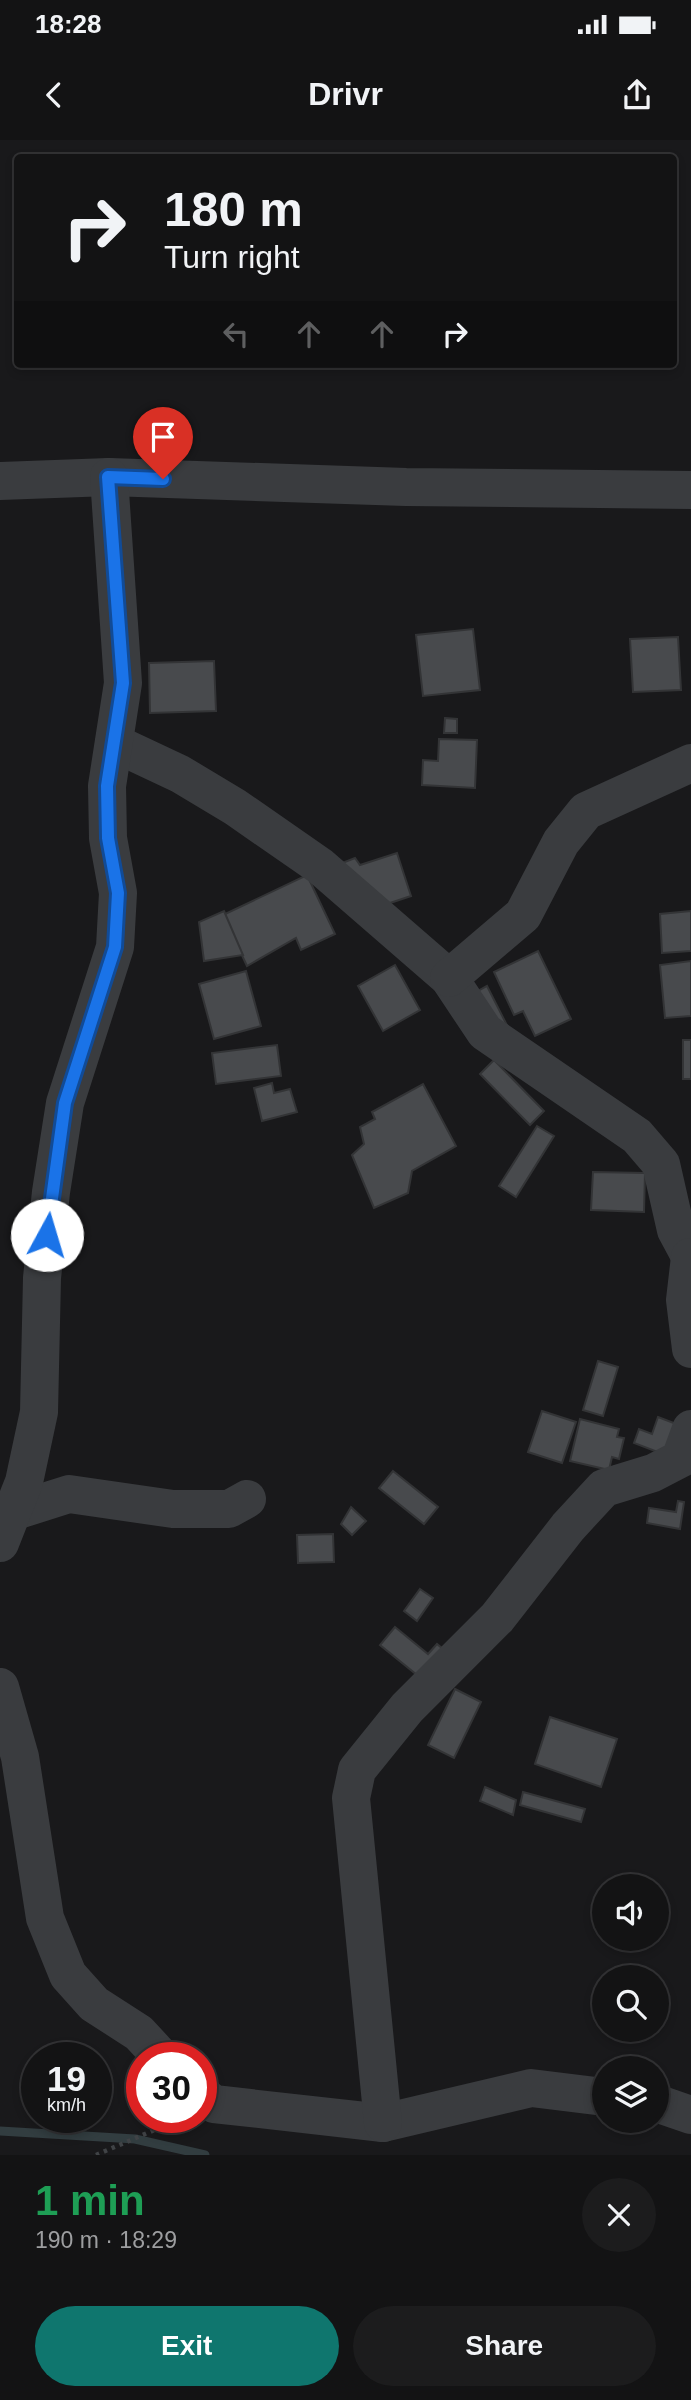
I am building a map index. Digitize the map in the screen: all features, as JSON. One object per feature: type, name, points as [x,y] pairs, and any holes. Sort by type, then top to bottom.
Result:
[{"type":"street","points":[[6,1528],[24,1482],[39,1412],[42,1278],[51,1192],[65,1103],[115,947],[118,893],[108,838],[107,786],[123,683],[108,477]]},
{"type":"street","points":[[0,481],[108,477],[406,487],[691,490]]},
{"type":"street","points":[[114,744],[180,774],[257,822],[320,866],[449,978],[485,1032],[637,1136],[661,1164],[676,1230],[690,1258],[685,1300],[691,1349]]},
{"type":"street","points":[[449,978],[523,915],[561,842],[586,811],[691,763]]},
{"type":"street","points":[[383,2123],[351,1798],[357,1770],[407,1708],[496,1618],[568,1527],[604,1488],[653,1473],[680,1459],[691,1429]]},
{"type":"street","points":[[6,1528],[69,1494],[173,1509],[229,1509],[247,1499]]},
{"type":"street","points":[[0,1687],[20,1757],[45,1918],[68,1975],[94,2004],[147,2042]]},
{"type":"street","points":[[217,2104],[383,2123],[531,2088],[592,2096]]},
{"type":"street","points":[[669,2108],[691,2115]]},
{"type":"path","points":[[96,2155],[148,2133]]},
{"type":"building","points":[[473,629],[480,690],[423,696],[416,635]]},
{"type":"building","points":[[678,637],[681,690],[633,692],[630,639]]},
{"type":"building","points":[[214,661],[216,711],[150,713],[149,663]]},
{"type":"building","points":[[445,718],[457,719],[457,733],[444,733]]},
{"type":"building","points":[[439,739],[477,740],[475,788],[422,785],[423,760],[438,761]]},
{"type":"building","points":[[397,853],[411,896],[354,915],[337,865],[355,858],[360,865]]},
{"type":"building","points":[[307,875],[335,934],[301,950],[296,938],[247,966],[223,915]]},
{"type":"building","points":[[224,911],[243,955],[204,961],[199,922]]},
{"type":"building","points":[[691,911],[691,951],[662,953],[660,914]]},
{"type":"building","points":[[538,951],[571,1019],[535,1036],[523,1011],[514,1015],[494,972]]},
{"type":"building","points":[[691,961],[691,1016],[665,1018],[660,965]]},
{"type":"building","points":[[395,965],[420,1010],[383,1031],[358,986]]},
{"type":"building","points":[[246,971],[261,1026],[214,1039],[199,984]]},
{"type":"building","points":[[487,986],[515,1041],[469,996]]},
{"type":"building","points":[[683,1040],[691,1040],[691,1079],[683,1079]]},
{"type":"building","points":[[277,1045],[281,1076],[216,1084],[212,1053]]},
{"type":"building","points":[[494,1060],[544,1111],[530,1125],[480,1074]]},
{"type":"building","points":[[272,1083],[274,1093],[290,1089],[297,1112],[262,1121],[254,1088]]},
{"type":"building","points":[[423,1084],[456,1146],[412,1171],[408,1193],[374,1208],[352,1155],[364,1144],[360,1127],[375,1119],[372,1112]]},
{"type":"building","points":[[537,1126],[554,1136],[516,1197],[499,1186]]},
{"type":"building","points":[[593,1172],[645,1173],[644,1212],[591,1210]]},
{"type":"building","points":[[598,1361],[618,1367],[603,1416],[583,1410]]},
{"type":"building","points":[[542,1411],[576,1422],[562,1463],[528,1452]]},
{"type":"building","points":[[658,1417],[679,1425],[681,1461],[634,1443],[639,1429],[652,1434]]},
{"type":"building","points":[[580,1419],[619,1429],[617,1437],[624,1438],[619,1459],[612,1457],[609,1470],[570,1461]]},
{"type":"building","points":[[393,1471],[438,1507],[424,1524],[379,1488]]},
{"type":"building","points":[[678,1501],[684,1502],[680,1529],[647,1523],[649,1508],[676,1512]]},
{"type":"building","points":[[351,1507],[366,1521],[352,1535],[341,1524]]},
{"type":"building","points":[[333,1534],[334,1562],[298,1563],[297,1535]]},
{"type":"building","points":[[420,1589],[433,1598],[417,1621],[404,1611]]},
{"type":"building","points":[[395,1627],[428,1654],[437,1644],[450,1655],[427,1683],[380,1645]]},
{"type":"building","points":[[455,1689],[481,1702],[454,1758],[428,1745]]},
{"type":"building","points":[[550,1717],[617,1739],[601,1787],[535,1764]]},
{"type":"building","points":[[485,1787],[516,1800],[513,1815],[480,1801]]},
{"type":"building","points":[[523,1792],[585,1809],[581,1822],[520,1805]]},
{"type":"waterway","points":[[0,2131],[135,2139],[205,2155]]},
{"type":"route","points":[[47,1235],[65,1103],[99,1005],[115,947],[118,893],[108,838],[107,786],[123,683],[108,477],[163,479]]}]
